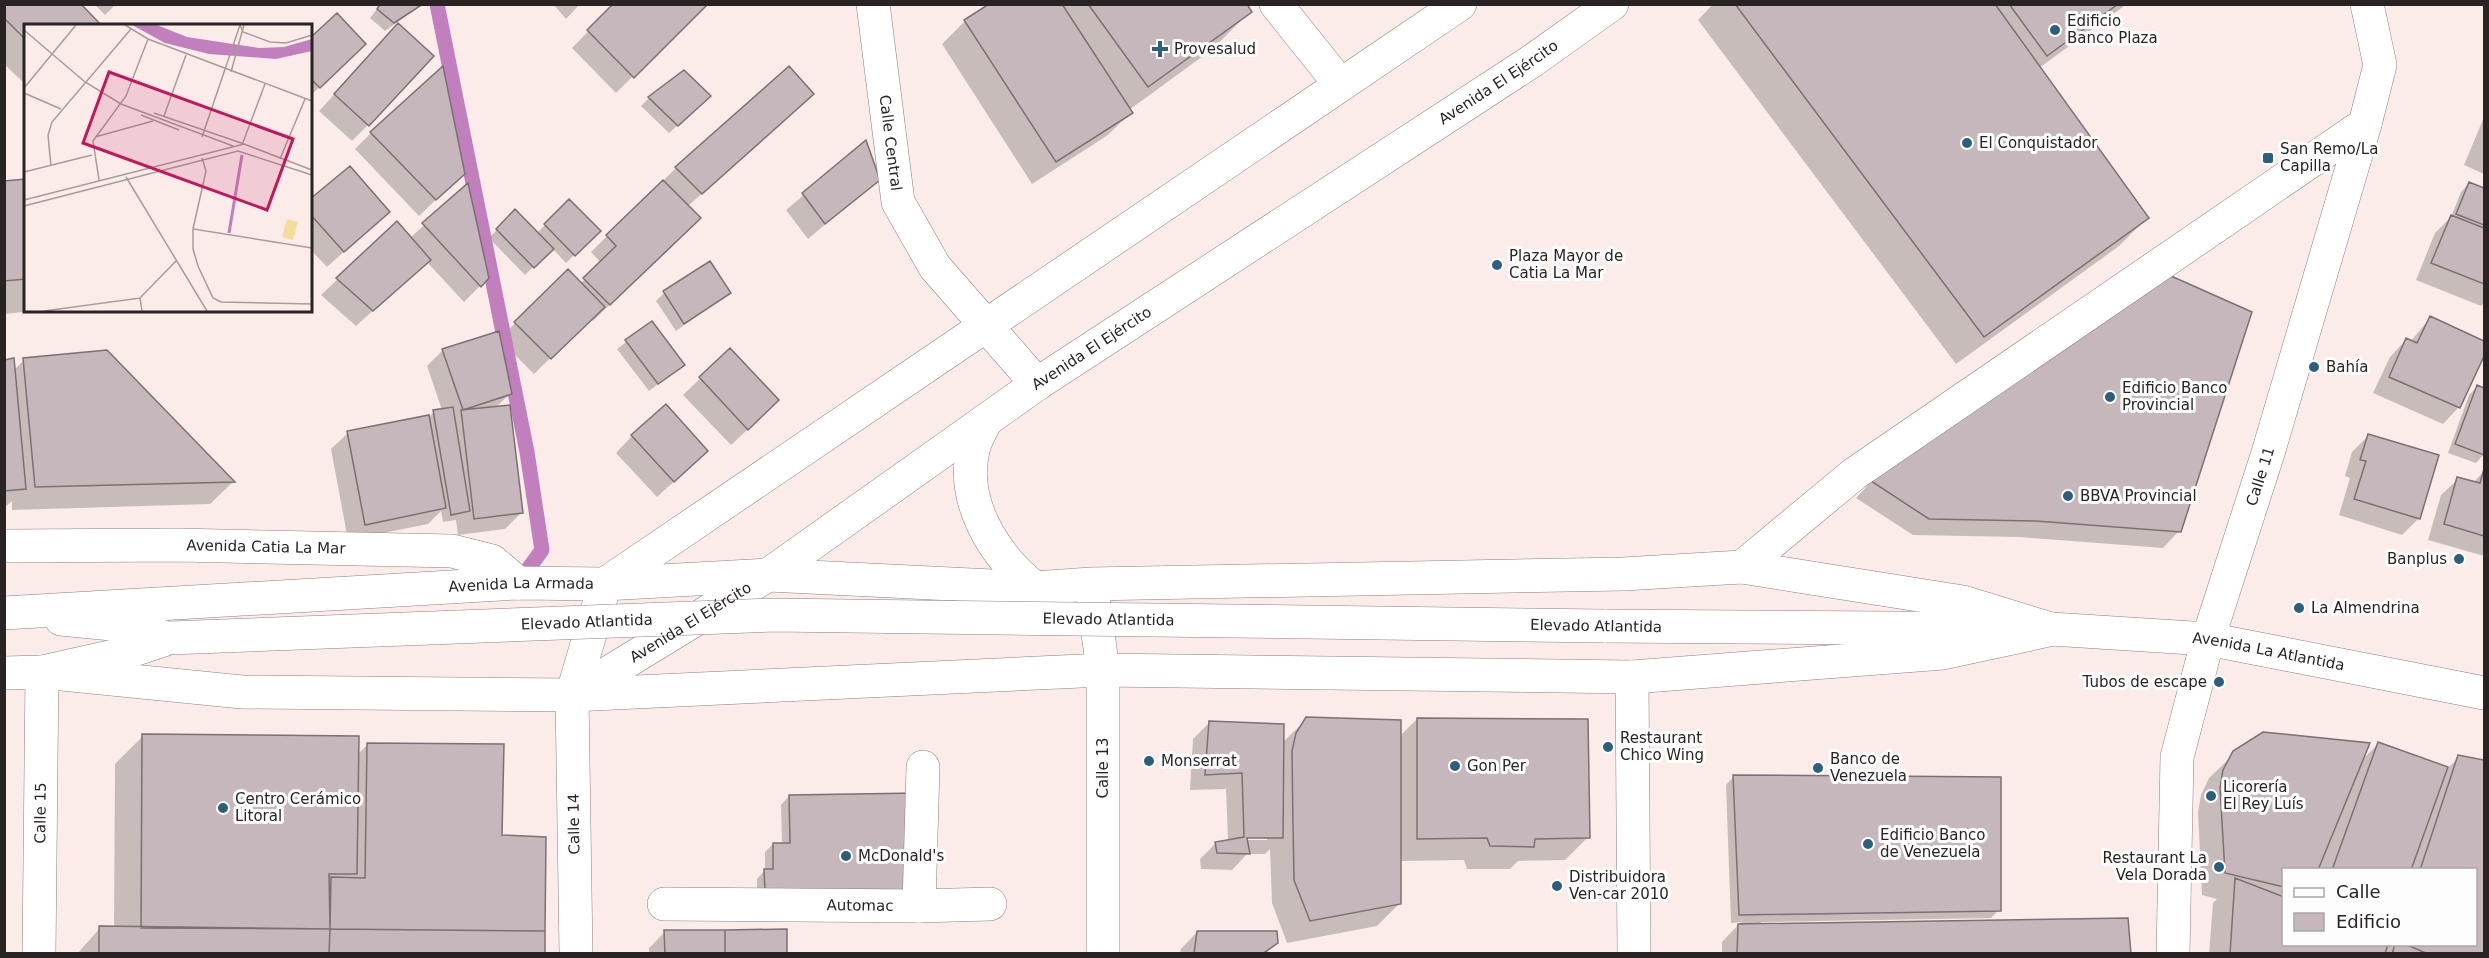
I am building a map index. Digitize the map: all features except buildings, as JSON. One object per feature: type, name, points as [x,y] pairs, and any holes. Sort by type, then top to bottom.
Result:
[{"type":"street","name":"Calle Central","points":[[873,4],[898,202],[935,267],[1037,384]]},
{"type":"street","points":[[1276,4],[1340,84]]},
{"type":"street","points":[[605,584],[1460,4]]},
{"type":"street","name":"Avenida El Ejército","points":[[572,695],[768,575],[1037,384],[1532,61],[1612,4]]},
{"type":"street","name":"Calle 11","points":[[2173,954],[2177,757],[2208,639],[2268,453],[2366,124],[2380,65],[2367,4]]},
{"type":"street","points":[[1742,567],[1854,474],[2366,124]]},
{"type":"street","points":[[986,420],[975,444],[971,468],[974,495],[996,549],[1014,572],[1035,588]]},
{"type":"street","name":"Avenida Catia La Mar","points":[[4,546],[178,545],[452,551],[492,561],[518,583]]},
{"type":"street","points":[[605,584],[768,575],[1035,588],[1091,584],[1623,574],[1742,567],[1963,602],[2051,629]]},
{"type":"street","name":"Avenida La Armada","points":[[7,613],[518,583],[605,584],[572,695]]},
{"type":"street","name":"Calle 13","points":[[1091,584],[1103,670],[1103,954]]},
{"type":"street","name":"Elevado Atlantida","points":[[7,613],[112,624],[169,638],[774,615],[1604,626],[2051,629]]},
{"type":"street","points":[[4,673],[42,672],[242,692],[572,695],[1103,670],[1632,677],[1943,653],[2051,629]]},
{"type":"street","name":"Avenida La Atlantida","points":[[2051,629],[2208,639],[2484,693]]},
{"type":"street","name":"Elevado Atlantida","points":[[42,672],[118,655],[169,638]]},
{"type":"street","name":"Calle 15","points":[[39,954],[42,672]]},
{"type":"street","points":[[1632,677],[1634,954]]},
{"type":"street","name":"Calle 14","points":[[572,695],[576,954]]},
{"type":"street","points":[[919,906],[923,767]]},
{"type":"street","name":"Automac","points":[[664,904],[919,906],[990,904]]},
{"type":"waterway","points":[[437,4],[527,452],[542,550],[518,583]]},
{"type":"place","name":"Edificio Banco Plaza","points":[[2055,30]]},
{"type":"place","name":"Provesalud","points":[[1160,49]]},
{"type":"place","name":"El Conquistador","points":[[1967,143]]},
{"type":"place","name":"San Remo/La Capilla","points":[[2268,158]]},
{"type":"place","name":"Plaza Mayor de Catia La Mar","points":[[1497,265]]},
{"type":"place","name":"Bahía","points":[[2314,367]]},
{"type":"place","name":"Edificio Banco Provincial","points":[[2110,397]]},
{"type":"place","name":"BBVA Provincial","points":[[2068,496]]},
{"type":"place","name":"Banplus","points":[[2459,559]]},
{"type":"place","name":"La Almendrina","points":[[2299,608]]},
{"type":"place","name":"Tubos de escape","points":[[2219,682]]},
{"type":"place","name":"Restaurant Chico Wing","points":[[1608,747]]},
{"type":"place","name":"Monserrat","points":[[1149,761]]},
{"type":"place","name":"Gon Per","points":[[1455,766]]},
{"type":"place","name":"Banco de Venezuela","points":[[1818,768]]},
{"type":"place","name":"Licorería El Rey Luís","points":[[2211,796]]},
{"type":"place","name":"Centro Cerámico Litoral","points":[[223,808]]},
{"type":"place","name":"Edificio Banco de Venezuela","points":[[1868,844]]},
{"type":"place","name":"McDonald's","points":[[846,856]]},
{"type":"place","name":"Restaurant La Vela Dorada","points":[[2219,867]]},
{"type":"place","name":"Distribuidora Ven-car 2010","points":[[1557,886]]}]
